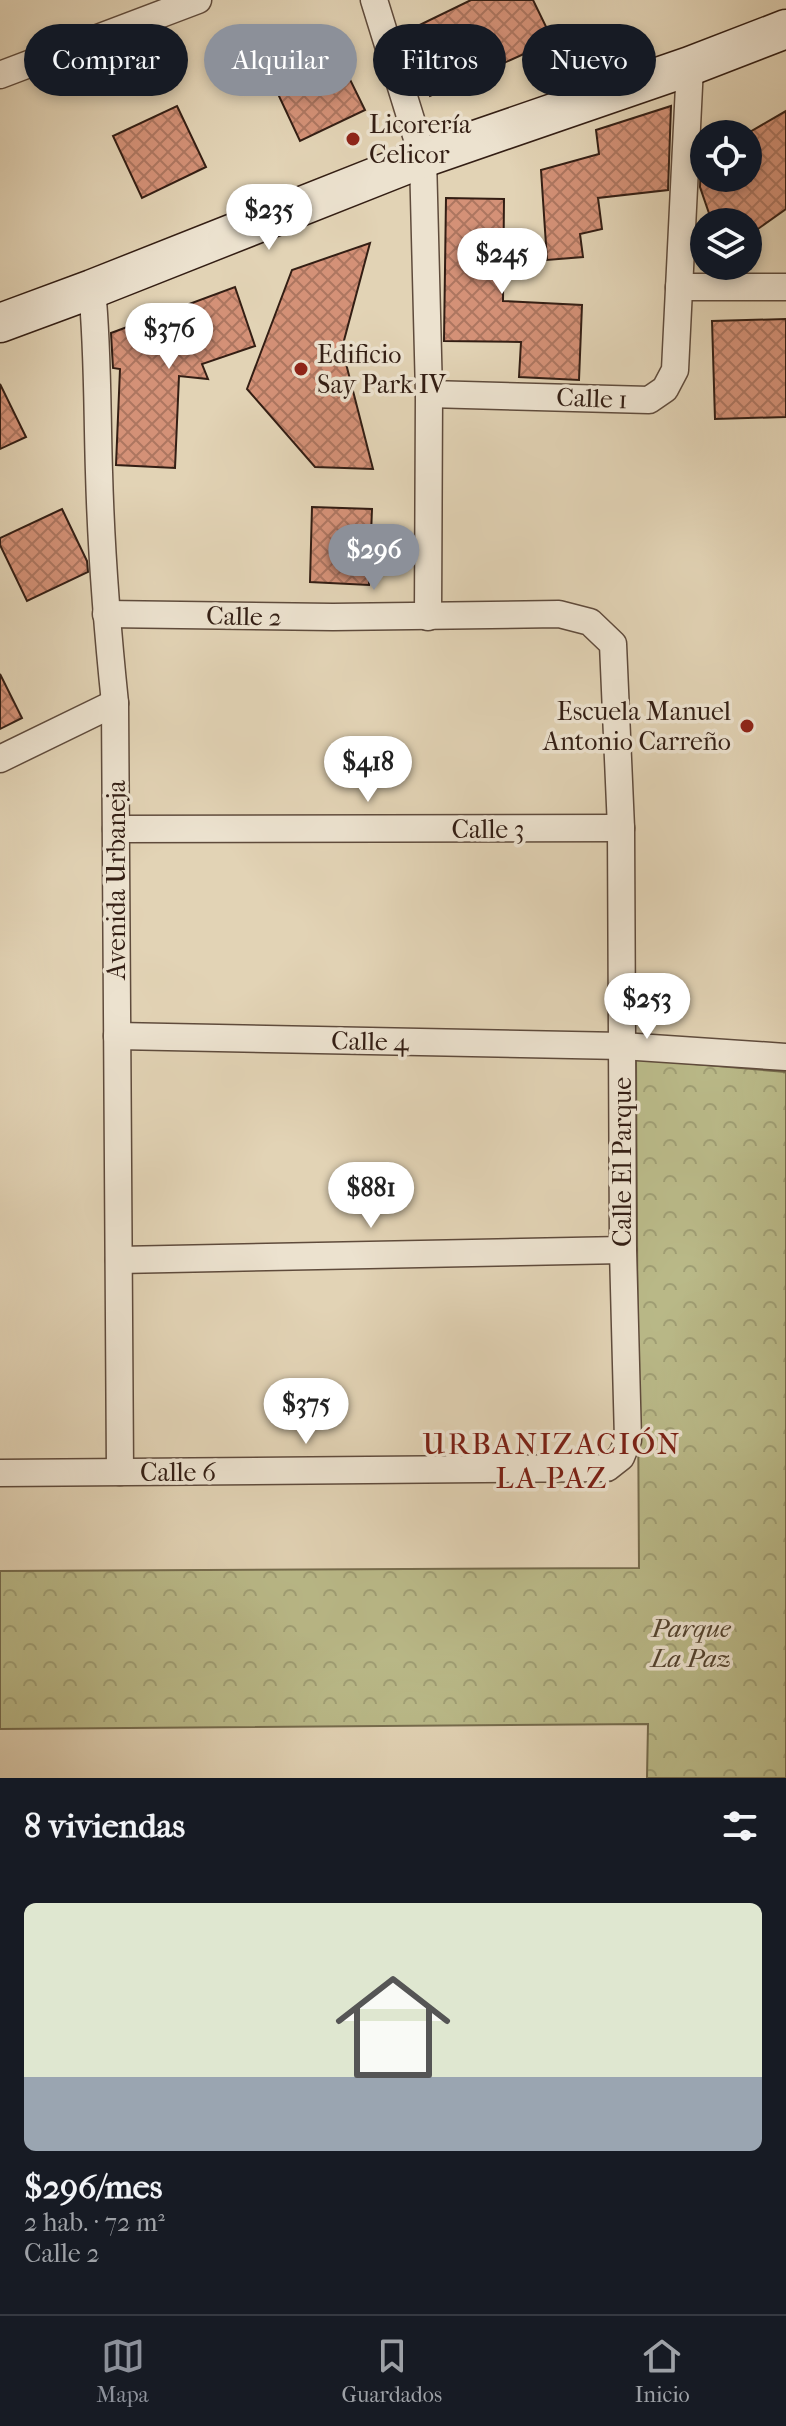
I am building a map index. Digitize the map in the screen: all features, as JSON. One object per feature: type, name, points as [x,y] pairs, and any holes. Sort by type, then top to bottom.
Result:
[{"type":"main road","points":[[0,323],[423,158],[690,66],[786,29]]},
{"type":"street","points":[[0,75],[198,0]]},
{"type":"street","points":[[374,0],[423,158],[429,394],[428,617]]},
{"type":"street","name":"Calle 1","points":[[429,394],[649,400],[665,389],[675,370],[690,66]]},
{"type":"street","points":[[679,287],[786,287]]},
{"type":"street","name":"Avenida Urbaneja","points":[[92,289],[98,350],[99,473],[106,614],[115,703],[120,1472]]},
{"type":"street","name":"Calle 2","points":[[106,614],[428,617],[559,614],[590,622],[613,644]]},
{"type":"street","name":"Calle El Parque","points":[[613,644],[621,828],[623,1250],[628,1440]]},
{"type":"street","points":[[0,759],[115,703]]},
{"type":"street","name":"Calle 3","points":[[116,829],[621,828]]},
{"type":"street","name":"Calle 4","points":[[117,1036],[622,1046],[786,1057]]},
{"type":"street","points":[[119,1260],[623,1250]]},
{"type":"street","name":"Calle 6","points":[[0,1473],[607,1468],[621,1457],[628,1440]]},
{"type":"green space","name":"Parque La Paz","points":[[636,1059],[786,1072],[786,1778],[647,1778],[648,1724],[0,1729],[0,1571],[639,1568]]},
{"type":"building","points":[[471,0],[533,0],[545,24],[522,24],[522,55],[506,62],[506,24],[422,24]]},
{"type":"building","points":[[357,94],[365,110],[300,141],[279,96]]},
{"type":"building","points":[[177,106],[206,167],[142,198],[113,136]]},
{"type":"building","points":[[671,106],[668,190],[598,198],[602,229],[580,234],[583,257],[547,260],[541,170],[599,154],[596,130]]},
{"type":"building","points":[[786,111],[786,209],[762,226],[762,208],[707,208],[702,192],[762,192],[762,125]]},
{"type":"building","points":[[446,198],[504,199],[503,301],[582,305],[579,380],[519,377],[521,342],[444,341]]},
{"type":"building","name":"Edificio Say Park IV","points":[[370,243],[342,348],[373,469],[315,467],[247,389],[292,270]]},
{"type":"building","points":[[235,287],[255,346],[202,364],[208,379],[179,376],[175,468],[116,465],[120,369],[113,368],[111,333]]},
{"type":"building","points":[[786,319],[786,417],[715,419],[712,321]]},
{"type":"building","points":[[0,384],[26,437],[0,449]]},
{"type":"building","points":[[312,507],[372,509],[369,585],[310,582]]},
{"type":"building","points":[[62,509],[87,561],[88,572],[27,601],[0,545],[0,538]]},
{"type":"building","points":[[0,674],[22,718],[0,729]]},
{"type":"place","name":"Licorería Celicor","points":[[353,139]]},
{"type":"place","name":"Edificio Say Park IV","points":[[301,369]]},
{"type":"place","name":"Escuela Manuel Antonio Carreño","points":[[747,726]]},
{"type":"district","name":"URBANIZACIÓN LA PAZ","points":[[552,1461]]}]
